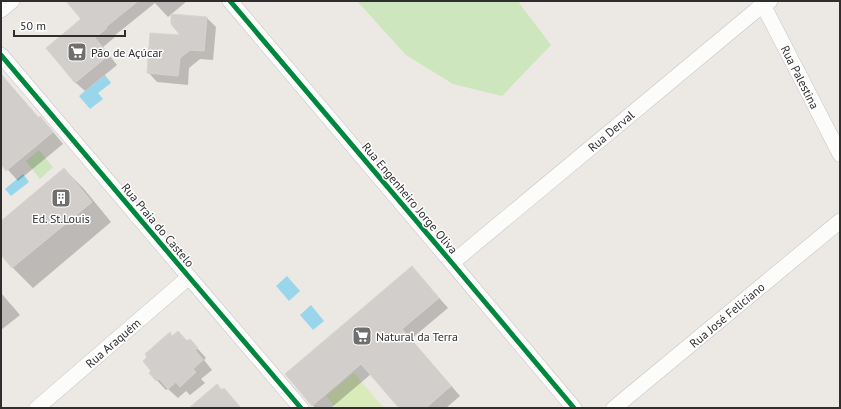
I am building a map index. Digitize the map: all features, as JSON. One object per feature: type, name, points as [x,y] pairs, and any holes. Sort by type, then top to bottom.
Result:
[{"type":"street","points":[[1,10],[12,1]]},
{"type":"street","name":"Rua Engenheiro Jorge Oliva","points":[[230,1],[574,408]]},
{"type":"street","name":"Rua Derval","points":[[452,263],[764,2]]},
{"type":"street","name":"Rua Palestina","points":[[764,2],[840,154]]},
{"type":"street","name":"Rua Praia do Castelo","points":[[1,55],[301,408]]},
{"type":"street","name":"Rua José Feliciano","points":[[614,408],[840,221]]},
{"type":"street","name":"Rua Araquém","points":[[36,408],[189,277]]},
{"type":"green space","points":[[357,1],[521,1],[519,3],[551,45],[502,96],[453,84],[406,55]]},
{"type":"green space","points":[[39,150],[53,167],[40,179],[26,161]]},
{"type":"green space","points":[[354,373],[384,408],[336,408],[326,396]]},
{"type":"water","points":[[105,75],[111,83],[98,93],[103,99],[90,109],[79,96]]},
{"type":"water","points":[[23,174],[29,182],[11,196],[5,189]]},
{"type":"water","points":[[287,276],[300,291],[289,301],[276,286]]},
{"type":"water","points":[[311,305],[324,321],[313,330],[300,315]]},
{"type":"building","points":[[66,1],[138,1],[95,38],[109,55],[75,83],[46,48],[81,19]]},
{"type":"building","points":[[171,14],[207,17],[204,51],[190,50],[180,58],[178,76],[147,73],[150,33],[180,35],[171,24]]},
{"type":"building","points":[[1,74],[38,118],[40,116],[53,132],[6,171],[1,164]]},
{"type":"building","points":[[64,168],[92,202],[12,268],[1,255],[1,221]]},
{"type":"building","name":"Natural da Terra","points":[[412,266],[439,298],[402,329],[451,386],[426,408],[399,408],[361,364],[312,406],[285,374]]},
{"type":"building","points":[[178,331],[187,341],[190,339],[198,348],[195,350],[203,360],[193,369],[196,372],[180,387],[176,382],[168,389],[159,379],[156,381],[149,373],[151,371],[143,361],[147,357],[145,354],[170,332],[172,336]]},
{"type":"building","points":[[217,384],[222,390],[224,388],[241,408],[189,408]]},
{"type":"cycle path","points":[[230,1],[574,408]]},
{"type":"cycle path","points":[[1,55],[301,408]]},
{"type":"place","name":"Pão de Açúcar","points":[[77,52]]},
{"type":"place","name":"Ed. St.Louis","points":[[61,198]]},
{"type":"place","name":"Natural da Terra","points":[[362,336]]}]
